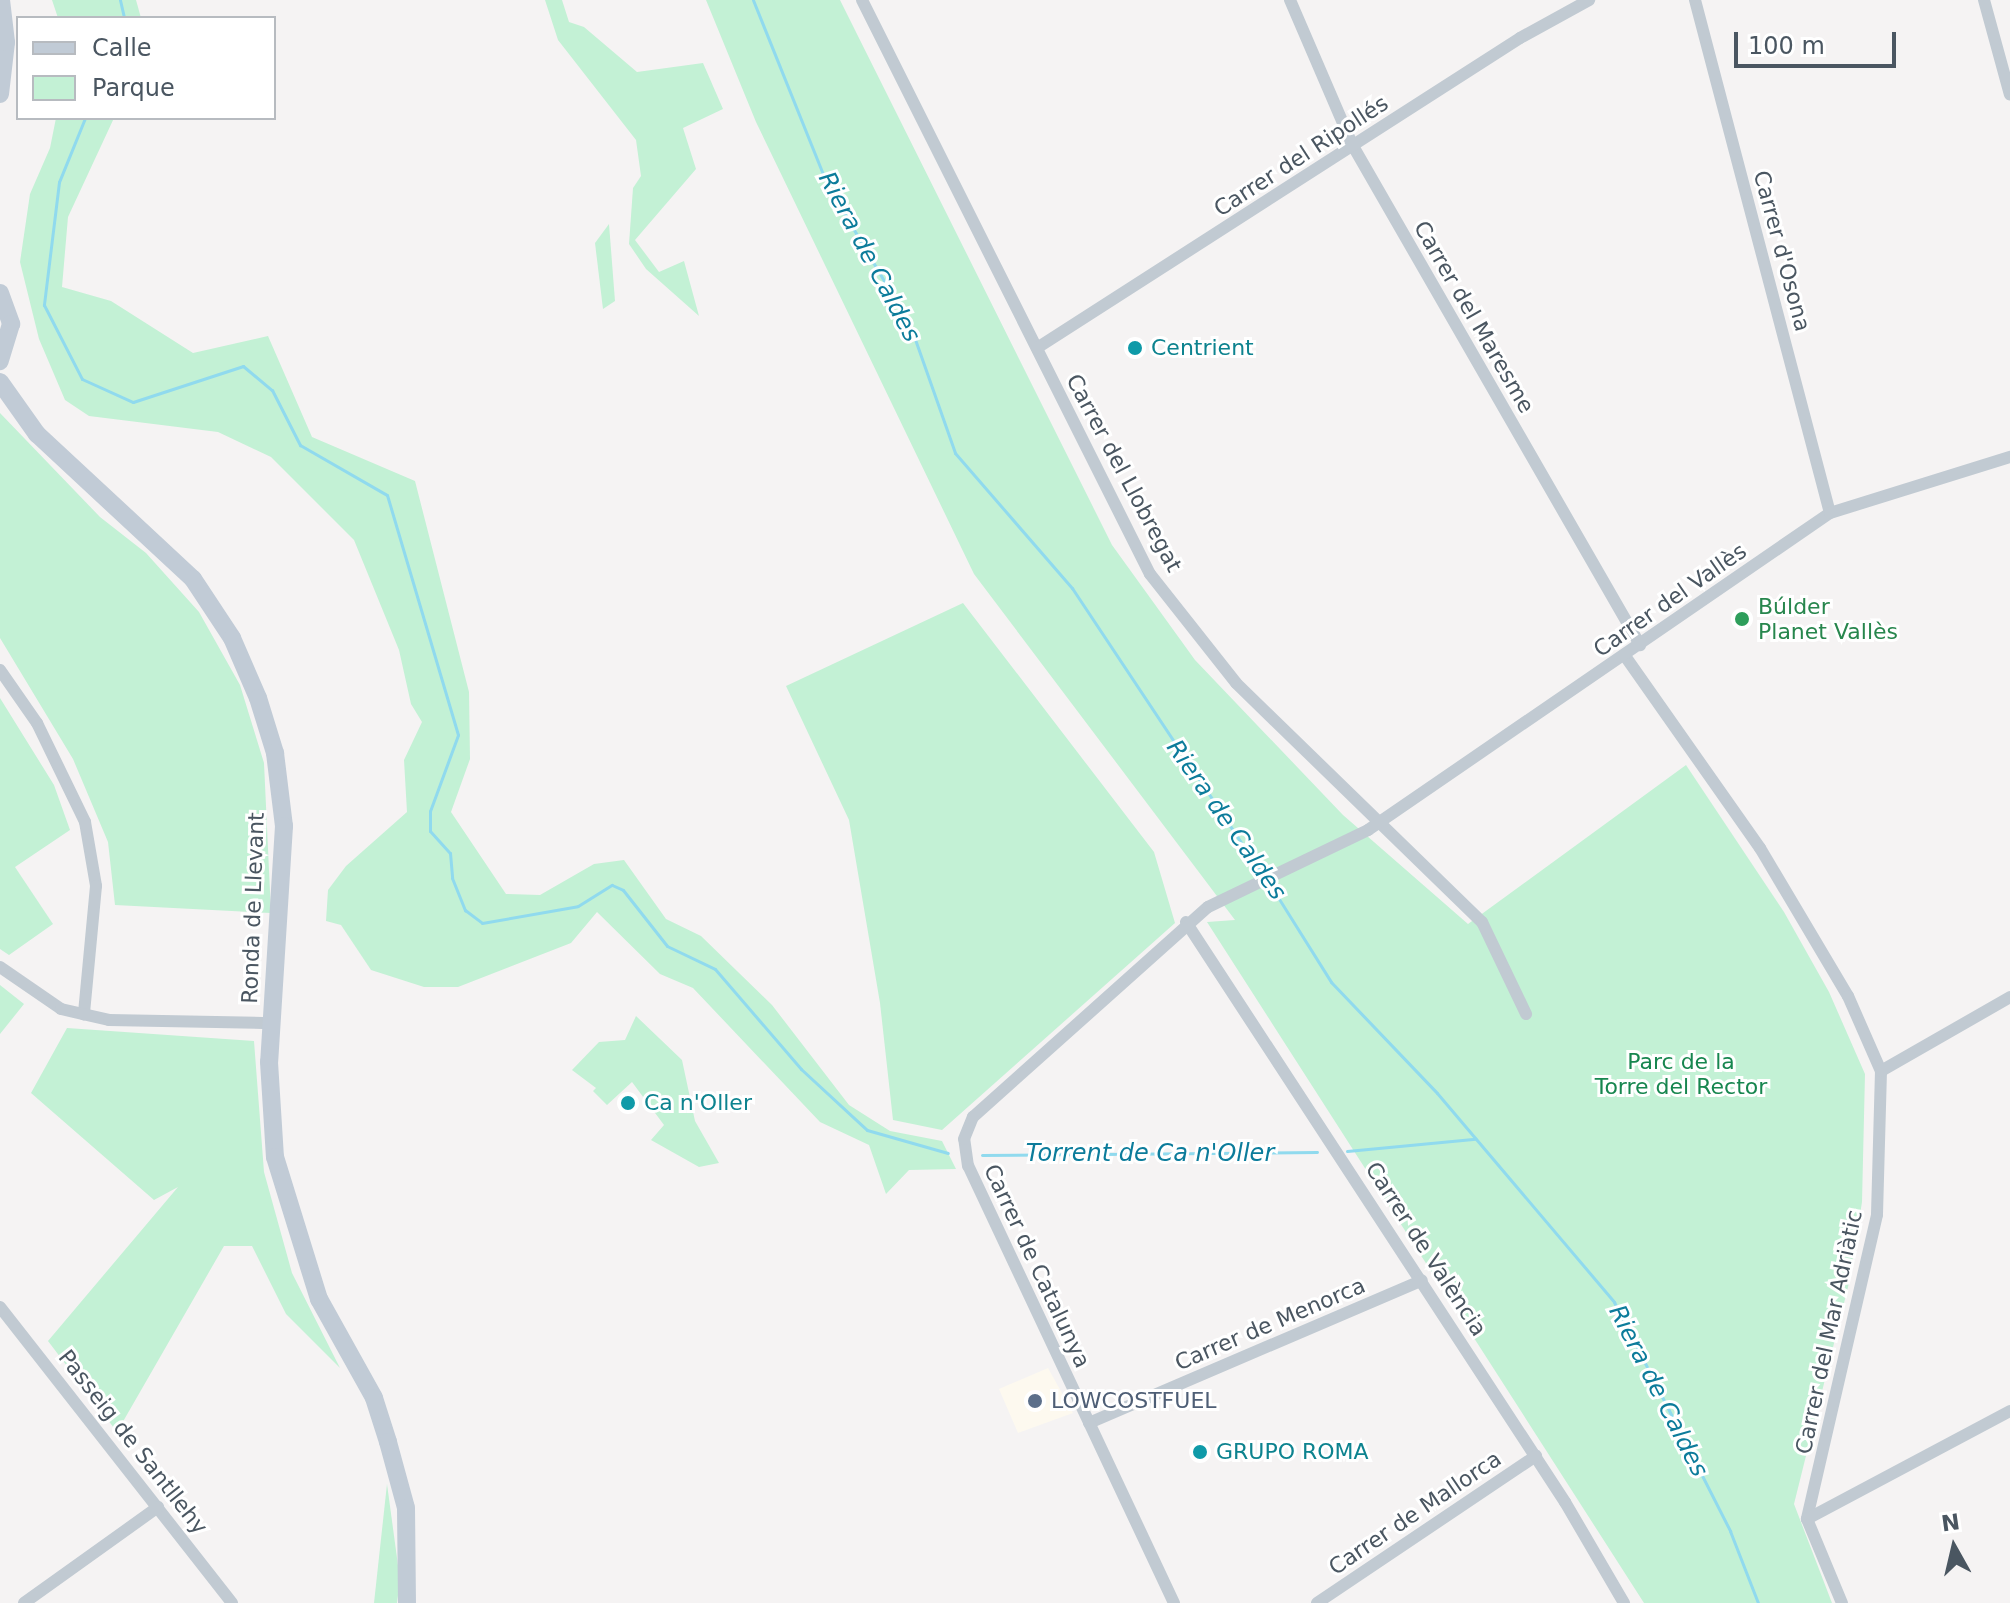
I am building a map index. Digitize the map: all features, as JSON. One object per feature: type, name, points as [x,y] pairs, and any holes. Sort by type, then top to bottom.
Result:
[{"type":"main road","points":[[0,94],[6,42],[1,0]]},
{"type":"main road","points":[[0,293],[11,324],[0,361]]},
{"type":"main road","name":"Ronda de Llevant","points":[[0,382],[37,434],[193,579],[232,638],[258,698],[275,753],[284,826],[269,1062],[275,1157],[284,1199],[319,1299],[374,1398],[388,1442],[406,1508],[407,1603]]},
{"type":"street","name":"Carrer del Llobregat","points":[[862,0],[1150,574],[1236,683],[1376,824],[1482,922],[1526,1014]]},
{"type":"street","name":"Carrer del Maresme","points":[[1290,0],[1353,146],[1640,645]]},
{"type":"street","name":"Carrer del Ripollés","points":[[1037,348],[1520,38],[1589,0]]},
{"type":"street","name":"Carrer d'Osona","points":[[1695,0],[1830,513]]},
{"type":"street","points":[[1984,0],[2010,95]]},
{"type":"street","name":"Carrer del Vallès","points":[[1313,858],[1376,824],[1830,513],[2010,457]]},
{"type":"street","name":"Carrer del Mar Adriàtic","points":[[1625,656],[1760,848],[1848,996],[1881,1071],[1877,1215],[1807,1519]]},
{"type":"street","points":[[0,670],[37,723],[85,822],[96,886],[84,1014]]},
{"type":"street","name":"Carrer de Catalunya","points":[[1174,1603],[968,1166],[964,1139],[973,1117],[1186,922],[1208,907],[1313,858]]},
{"type":"street","name":"Carrer de València","points":[[1186,922],[1536,1456],[1621,1598]]},
{"type":"street","points":[[0,967],[61,1009],[109,1020],[272,1023]]},
{"type":"street","points":[[1881,1071],[2010,997]]},
{"type":"street","name":"Carrer de Menorca","points":[[1089,1423],[1422,1280]]},
{"type":"street","name":"Passeig de Santllehy","points":[[0,1307],[232,1603]]},
{"type":"street","points":[[1842,1603],[1807,1519],[2010,1411]]},
{"type":"street","name":"Carrer de Mallorca","points":[[1317,1603],[1536,1456]]},
{"type":"street","points":[[24,1603],[158,1507]]},
{"type":"street","points":[[1605,1603],[1621,1598]]},
{"type":"shaded area","name":"LOWCOSTFUEL","points":[[1048,1368],[1073,1413],[1018,1433],[999,1389]]},
{"type":"green space","points":[[52,0],[136,0],[140,16],[57,16]]},
{"type":"green space","points":[[545,0],[562,0],[569,22],[584,27],[637,72],[703,63],[723,109],[683,128],[696,169],[635,240],[659,272],[684,261],[699,316],[646,269],[629,244],[633,188],[641,176],[636,140],[558,40]]},
{"type":"green space","name":"Parc de la Torre del Rector","points":[[706,0],[840,0],[1112,545],[1195,660],[1343,815],[1468,924],[1686,765],[1784,912],[1829,992],[1865,1074],[1862,1202],[1849,1283],[1794,1504],[1832,1603],[1644,1603],[1207,922],[1235,920],[974,574],[756,122]]},
{"type":"green space","points":[[56,120],[113,120],[68,217],[62,287],[111,301],[193,353],[268,336],[312,437],[415,481],[469,692],[470,759],[451,812],[506,894],[540,895],[594,864],[624,860],[666,919],[701,936],[772,1005],[849,1105],[890,1131],[942,1141],[956,1169],[909,1170],[886,1194],[869,1145],[820,1122],[693,988],[660,974],[597,912],[571,943],[458,987],[424,987],[371,970],[341,925],[326,921],[328,890],[346,866],[407,812],[404,760],[422,722],[411,704],[399,650],[354,540],[271,457],[218,432],[89,416],[65,400],[39,339],[20,262],[30,194],[50,148]]},
{"type":"green space","points":[[609,224],[615,301],[603,309],[595,243]]},
{"type":"green space","points":[[0,413],[100,517],[146,553],[199,612],[240,685],[264,763],[271,913],[115,905],[108,842],[73,759],[0,638]]},
{"type":"green space","points":[[963,603],[1154,852],[1175,923],[942,1130],[893,1120],[880,1003],[849,820],[786,686]]},
{"type":"green space","points":[[0,698],[54,785],[70,830],[15,867],[53,924],[9,955],[0,949]]},
{"type":"green space","points":[[0,985],[24,1004],[0,1034]]},
{"type":"green space","points":[[636,1016],[682,1060],[695,1121],[719,1163],[699,1167],[651,1140],[664,1125],[632,1082],[607,1105],[593,1091],[596,1088],[572,1070],[599,1042],[625,1040]]},
{"type":"green space","points":[[67,1028],[254,1041],[264,1172],[292,1273],[340,1368],[286,1314],[252,1246],[224,1246],[117,1432],[48,1341],[178,1187],[154,1200],[31,1093]]},
{"type":"green space","points":[[387,1484],[400,1580],[397,1603],[374,1603]]},
{"type":"waterway","name":"Torrent de Ca n'Oller","points":[[120,0],[124,16]]},
{"type":"waterway","name":"Riera de Caldes","points":[[753,0],[827,184],[910,325],[955,453],[1072,588],[1264,877]]},
{"type":"waterway","name":"Torrent de Ca n'Oller","points":[[84,120],[59,182],[44,305],[82,379],[133,402],[243,366],[272,390],[300,445],[387,495],[458,735],[430,811],[430,831],[450,853],[452,878],[465,910],[482,923],[578,906],[612,885],[623,890],[667,946],[715,969],[801,1069],[867,1130],[948,1153]]},
{"type":"waterway","name":"Riera de Caldes","points":[[1269,883],[1331,982],[1437,1093],[1614,1302],[1730,1531],[1758,1603]]},
{"type":"waterway","name":"Torrent de Ca n'Oller","points":[[1347,1151],[1475,1139]]},
{"type":"waterway","name":"Torrent de Ca n'Oller","points":[[982,1155],[1317,1152]]},
{"type":"place","name":"Centrient","points":[[1135,348]]},
{"type":"place","name":"Búlder Planet Vallès","points":[[1742,619]]},
{"type":"place","name":"Ca n'Oller","points":[[628,1103]]},
{"type":"place","name":"LOWCOSTFUEL","points":[[1035,1401]]},
{"type":"place","name":"GRUPO ROMA","points":[[1200,1452]]}]
